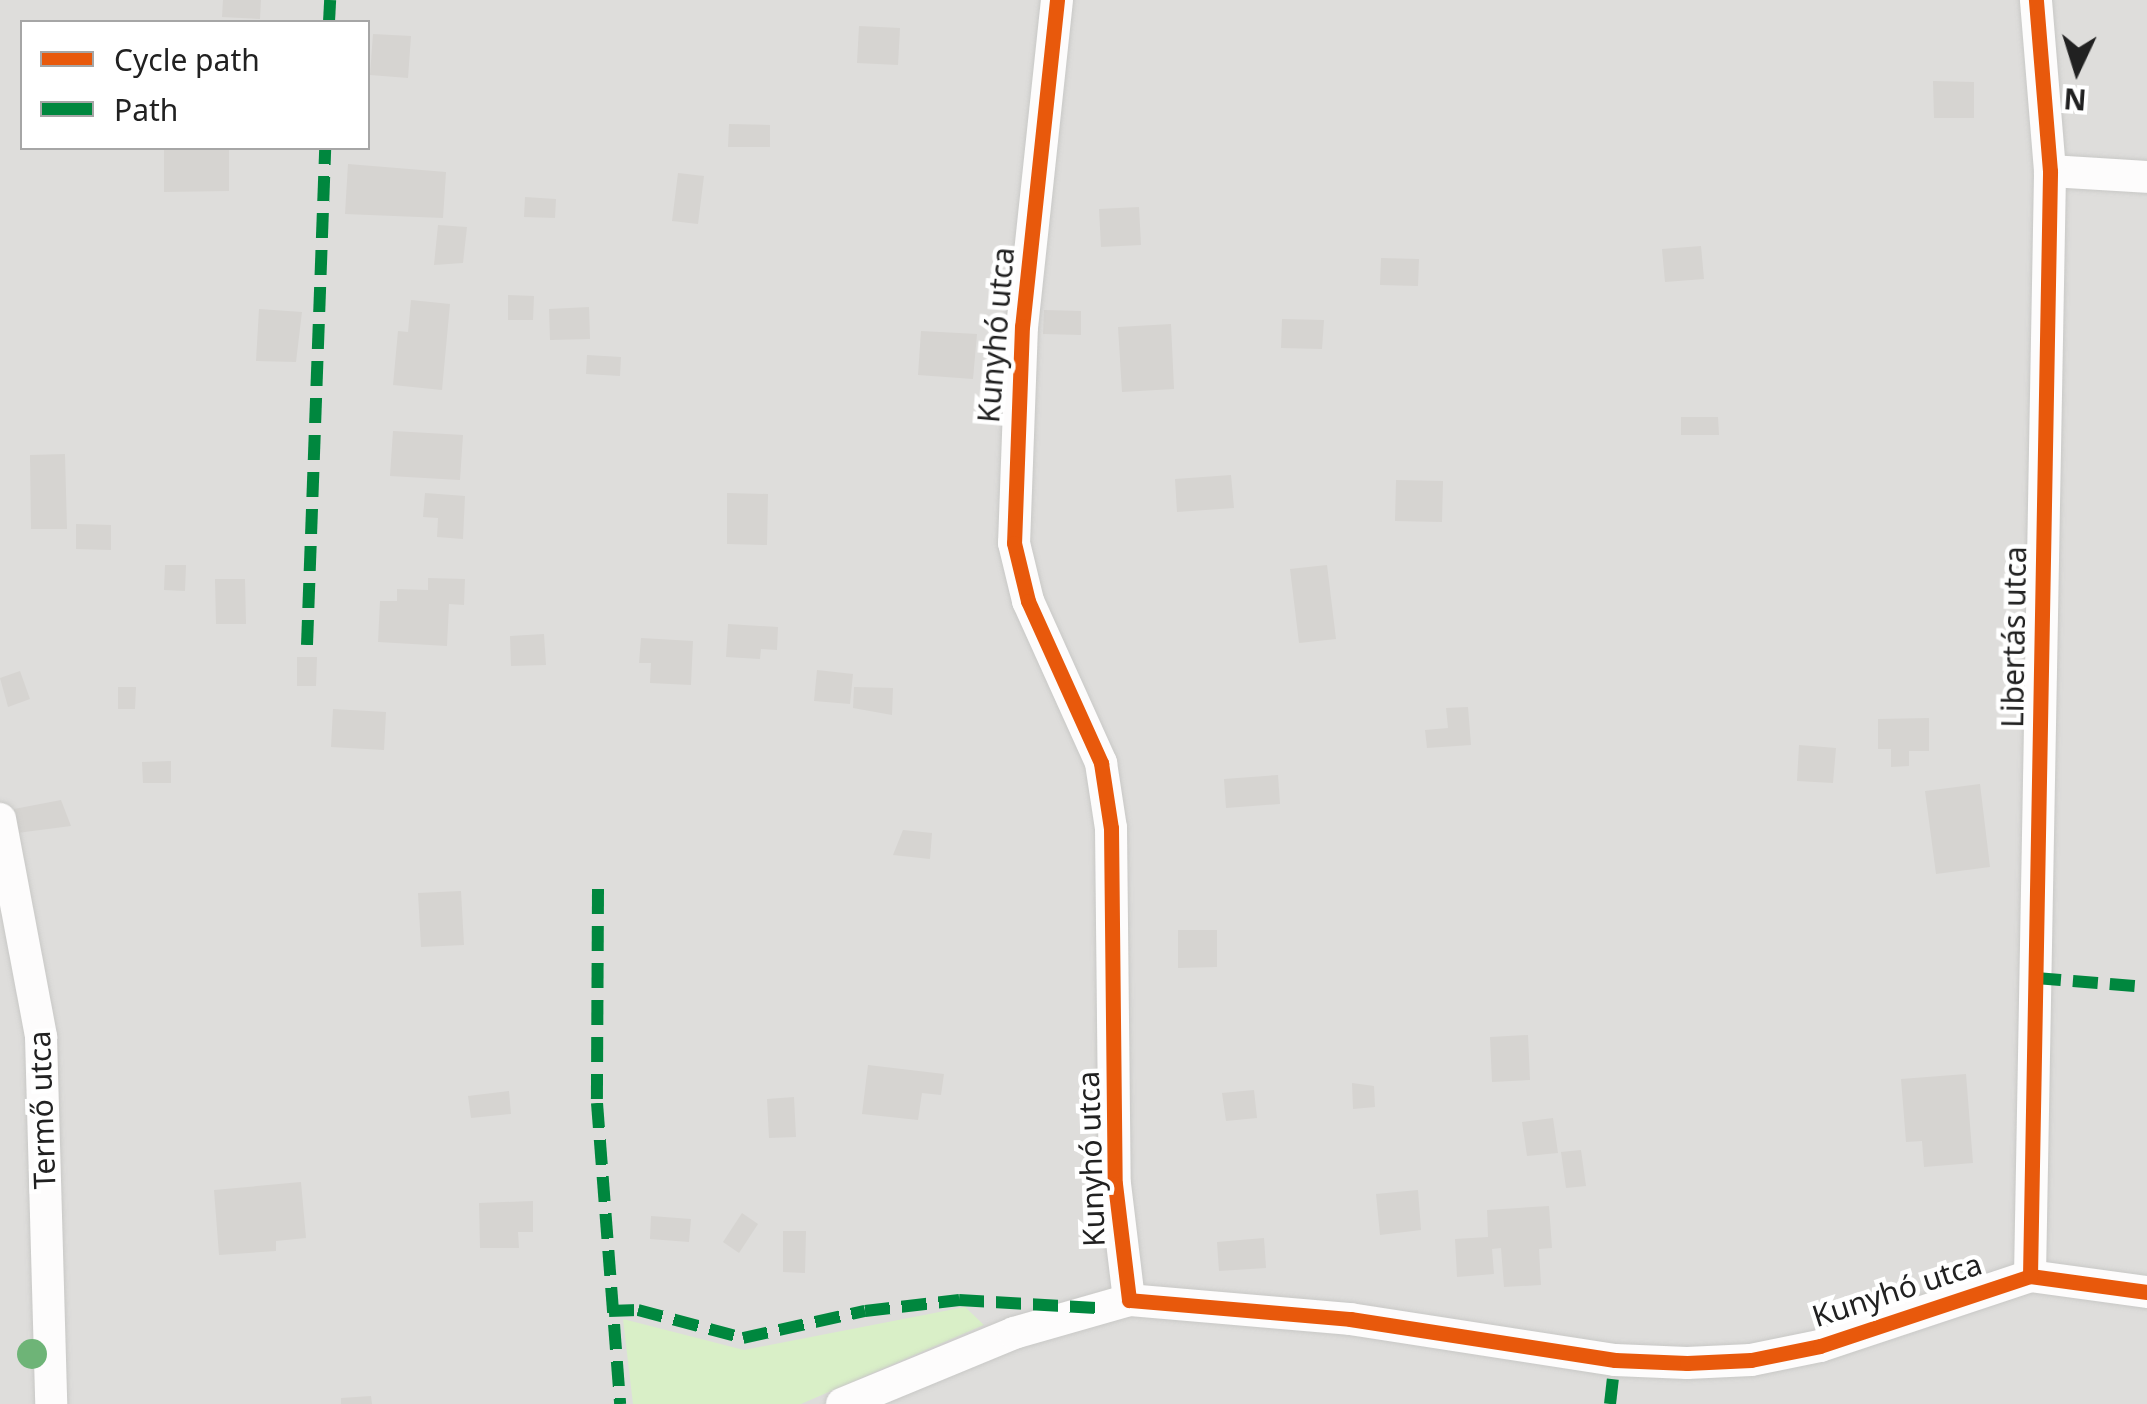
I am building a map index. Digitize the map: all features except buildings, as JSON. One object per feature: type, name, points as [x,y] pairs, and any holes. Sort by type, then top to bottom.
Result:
[{"type":"street","name":"Kunyhó utca","points":[[1057,0],[1022,326],[1014,543],[1028,600],[1084,716],[1104,779],[1111,828],[1115,1184],[1129,1300]]},
{"type":"street","name":"Libertás utca","points":[[2030,1276],[2050,172],[2036,0]]},
{"type":"street","points":[[2050,172],[2147,178]]},
{"type":"street","name":"Termő utca","points":[[0,819],[42,1037],[51,1404]]},
{"type":"street","name":"Kunyhó utca","points":[[842,1404],[1001,1337],[1129,1300],[1350,1319],[1615,1360],[1687,1362],[1751,1360],[1820,1346],[2030,1276],[2147,1292]]},
{"type":"shaded area","points":[[0,0],[2147,0],[2147,1404],[0,1404]]},
{"type":"green space","points":[[965,1307],[984,1325],[801,1404],[633,1404],[623,1319],[744,1350]]},
{"type":"marked path","points":[[329,20],[330,0]]},
{"type":"marked path","points":[[307,645],[325,150]]},
{"type":"marked path","points":[[598,889],[597,1103],[620,1404]]},
{"type":"marked path","points":[[2036,978],[2147,987]]},
{"type":"marked path","points":[[609,1311],[638,1310],[743,1338],[865,1311],[959,1300],[1096,1308]]},
{"type":"marked path","points":[[1610,1404],[1615,1360]]},
{"type":"cycle path","points":[[1057,0],[1022,326],[1014,543],[1028,601],[1101,763],[1111,828],[1115,1184],[1129,1300],[1350,1319],[1615,1360],[1687,1363],[1751,1360],[1820,1346],[2030,1276],[2147,1292]]},
{"type":"cycle path","points":[[2030,1276],[2050,171],[2036,0]]}]
